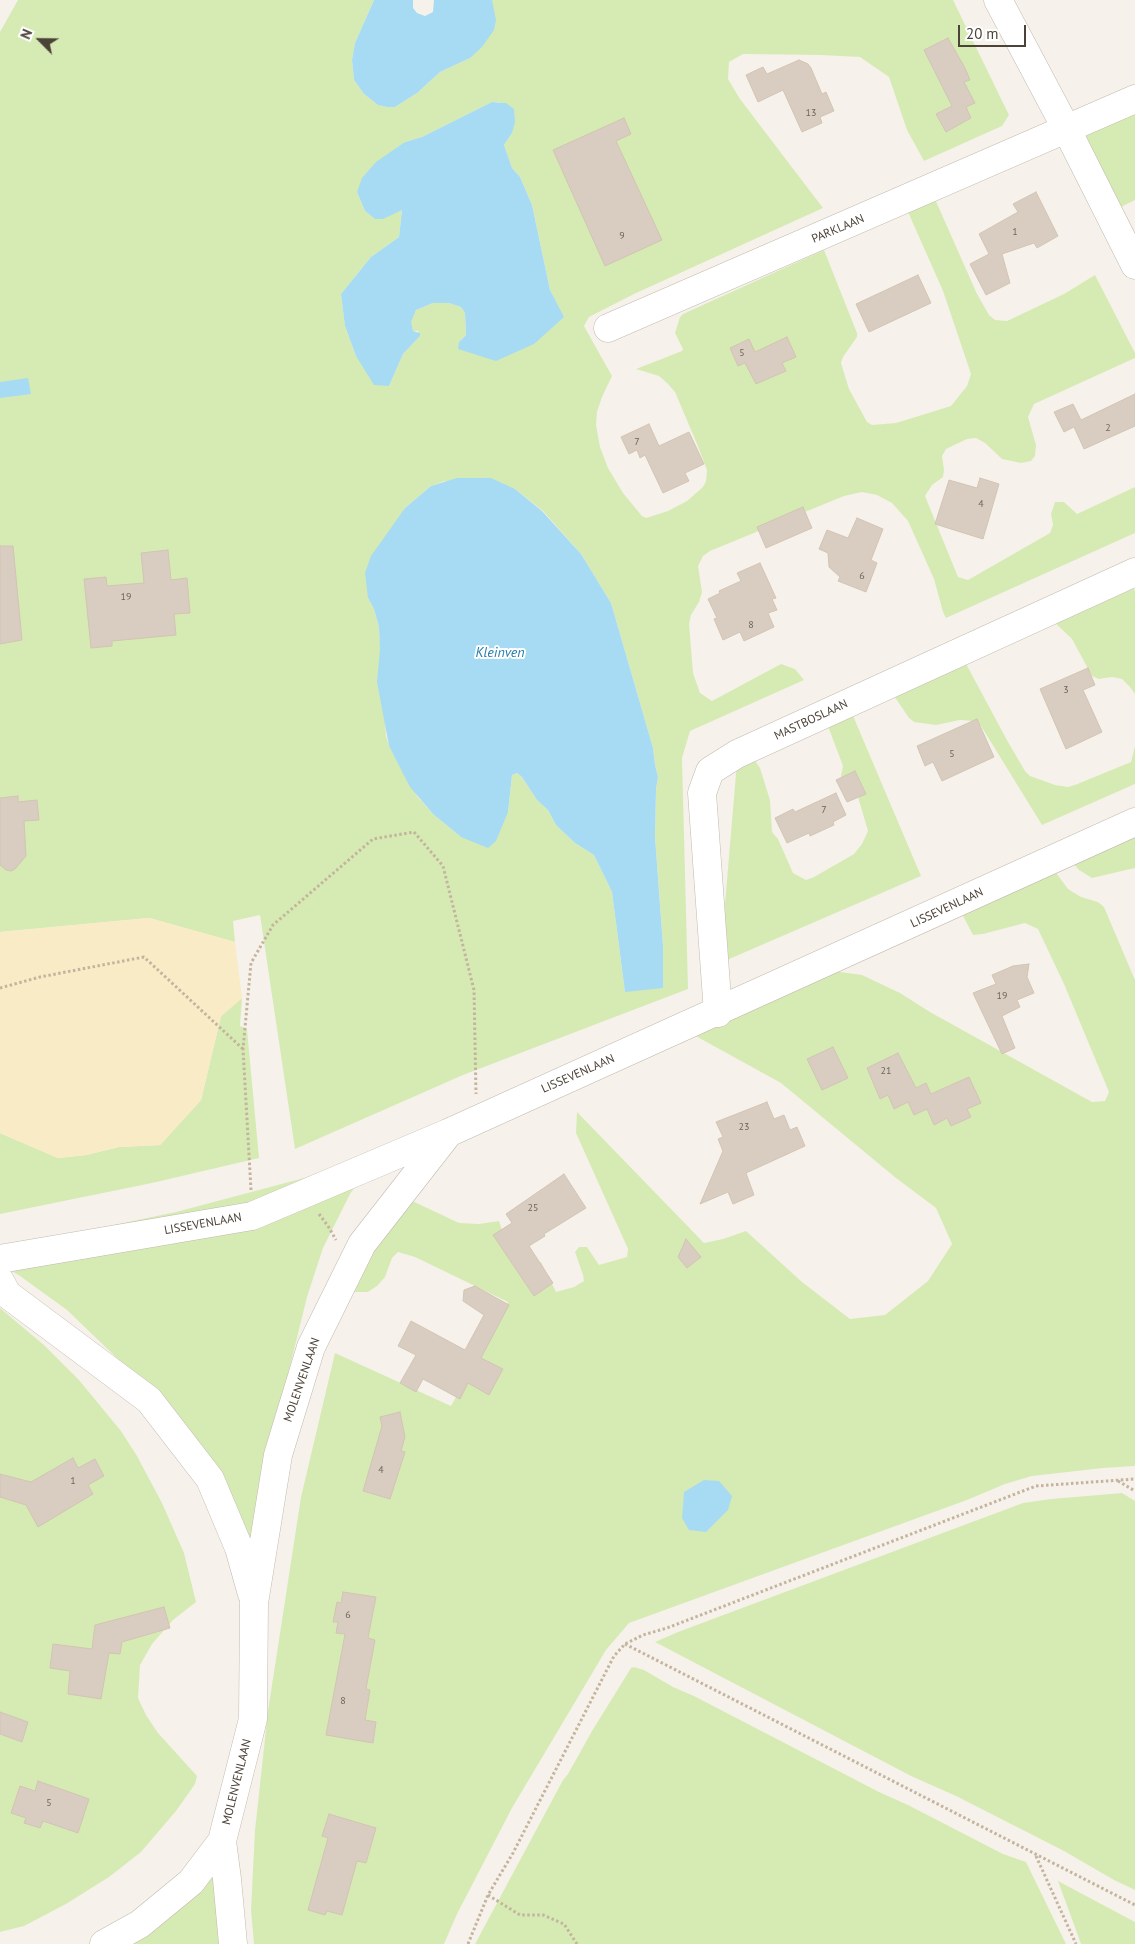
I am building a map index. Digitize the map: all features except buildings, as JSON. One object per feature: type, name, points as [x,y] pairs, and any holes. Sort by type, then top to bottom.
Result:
[{"type":"street","points":[[998,0],[1067,130],[1135,265]]},
{"type":"street","name":"PARKLAAN","points":[[608,328],[1135,99]]},
{"type":"street","name":"MASTBOSLAAN","points":[[718,1012],[702,793],[710,771],[737,754],[1135,572]]},
{"type":"street","name":"LISSEVENLAAN","points":[[0,1259],[252,1216],[448,1133],[1135,822]]},
{"type":"street","name":"MOLENVENLAAN","points":[[233,1944],[222,1840],[253,1719],[254,1603],[278,1455],[311,1347],[362,1244],[448,1133]]},
{"type":"street","name":"MOLENVENLAAN","points":[[0,1281],[7,1294],[149,1400],[210,1479],[239,1548],[254,1603]]},
{"type":"street","name":"MOLENVENLAAN","points":[[104,1944],[140,1924],[191,1882],[222,1840]]},
{"type":"path","points":[[252,1216],[243,1049],[251,963],[272,925],[372,839],[414,832],[443,866],[474,990],[476,1119]]},
{"type":"path","points":[[0,988],[40,977],[144,957],[243,1049]]},
{"type":"path","points":[[302,1195],[328,1226],[351,1268]]},
{"type":"path","points":[[468,1944],[488,1895],[514,1853],[614,1656],[625,1644],[643,1635],[1036,1486],[1135,1479]]},
{"type":"path","points":[[1118,1481],[1135,1491]]},
{"type":"path","points":[[625,1644],[1135,1905]]},
{"type":"path","points":[[1036,1855],[1076,1944]]},
{"type":"path","points":[[488,1895],[520,1915],[543,1915],[564,1924],[577,1944]]},
{"type":"green space","points":[[18,0],[374,0],[355,43],[352,60],[354,80],[364,94],[378,105],[395,107],[417,93],[440,72],[470,58],[492,0],[953,0],[1009,115],[1002,126],[924,161],[907,130],[889,77],[860,57],[743,54],[729,62],[728,79],[740,99],[823,208],[634,294],[589,317],[584,326],[612,376],[597,412],[596,425],[600,447],[608,468],[623,493],[642,516],[646,518],[668,511],[687,501],[703,487],[706,481],[707,470],[675,392],[659,376],[636,369],[682,351],[683,349],[675,333],[680,317],[683,314],[824,250],[857,333],[857,337],[841,363],[849,389],[867,422],[872,425],[896,423],[951,406],[967,386],[971,374],[943,291],[908,212],[935,199],[977,294],[989,315],[995,320],[1007,321],[1064,294],[1095,275],[1135,353],[1135,358],[1034,404],[1028,417],[1036,445],[1035,456],[1031,461],[1021,463],[1002,459],[985,443],[976,438],[967,439],[946,449],[942,456],[943,477],[932,485],[925,496],[958,577],[968,580],[1050,533],[1053,525],[1051,514],[1055,502],[1064,502],[1077,514],[1135,487],[1135,533],[946,618],[934,579],[908,521],[892,503],[877,495],[862,492],[844,496],[710,551],[703,556],[698,566],[702,592],[699,602],[691,615],[689,624],[693,673],[700,693],[712,701],[781,664],[795,669],[804,680],[690,731],[682,758],[688,989],[463,1075],[295,1149],[260,915],[233,921],[235,942],[149,918],[0,932],[0,32]],"holes":[[[492,102],[500,102],[512,133],[504,145],[512,168],[520,177],[532,205],[550,290],[563,317],[459,342],[466,335],[465,313],[461,307],[449,303],[433,303],[416,310],[410,322],[413,331],[418,331],[420,336],[403,354],[389,386],[356,356],[345,326],[341,294],[371,257],[399,237],[402,209],[375,219],[365,211],[357,192],[405,142],[422,137]],[[445,481],[515,489],[543,511],[581,554],[611,603],[653,748],[658,777],[655,837],[663,946],[625,992],[612,892],[594,855],[575,843],[556,825],[548,810],[537,800],[522,777],[517,773],[512,775],[508,812],[461,837],[433,814],[417,796],[389,746],[386,736],[379,627],[374,609],[368,598],[405,508],[431,486]]]},
{"type":"green space","points":[[1135,106],[1135,200],[1117,209],[1084,141],[1093,125]]},
{"type":"green space","points":[[1131,583],[1135,591],[1135,694],[1122,679],[1112,677],[1099,679],[1092,676],[1072,639],[1052,620]]},
{"type":"green space","points":[[964,660],[1008,742],[1030,776],[1055,785],[1068,787],[1075,785],[1131,762],[1135,746],[1135,784],[1042,825],[981,726],[973,721],[960,720],[936,725],[914,722],[909,718],[892,693]]},
{"type":"green space","points":[[851,711],[921,876],[720,963],[737,762],[752,756],[760,768],[770,800],[772,832],[778,839],[793,873],[806,880],[814,877],[854,854],[862,844],[868,831],[858,797],[842,783],[843,766],[826,721]]},
{"type":"green space","points":[[1135,833],[1135,868],[1092,878],[1079,870],[1072,862]]},
{"type":"green space","points":[[1054,870],[1068,889],[1081,897],[1098,902],[1104,907],[1135,980],[1135,1466],[1032,1476],[1005,1484],[967,1500],[629,1623],[606,1650],[512,1808],[457,1914],[444,1944],[254,1944],[251,1910],[255,1830],[268,1711],[301,1497],[335,1353],[451,1406],[508,1302],[415,1257],[398,1252],[392,1258],[385,1277],[377,1286],[368,1292],[353,1292],[374,1242],[408,1199],[459,1223],[479,1224],[499,1221],[513,1264],[522,1265],[541,1262],[556,1292],[574,1287],[584,1281],[575,1252],[579,1247],[587,1247],[599,1265],[627,1257],[628,1249],[576,1133],[577,1112],[704,1243],[746,1231],[802,1282],[850,1319],[885,1315],[928,1281],[952,1244],[936,1208],[896,1178],[781,1083],[692,1034],[833,971],[862,975],[900,993],[930,1012],[1092,1102],[1105,1101],[1109,1092],[1064,984],[1038,929],[1025,923],[973,935],[961,912]]},
{"type":"green space","points":[[242,998],[240,1026],[247,1029],[259,1158],[152,1183],[0,1214],[0,1133],[58,1158],[86,1155],[119,1147],[160,1145],[201,1100],[221,1016]]},
{"type":"green space","points":[[383,1148],[350,1194],[323,1248],[307,1297],[264,1472],[242,1607],[238,1557],[147,1387],[67,1310],[0,1264],[80,1232],[176,1212],[304,1178]]},
{"type":"green space","points":[[0,1308],[45,1346],[79,1380],[121,1431],[137,1456],[162,1503],[184,1553],[196,1602],[173,1620],[152,1644],[140,1665],[138,1698],[158,1733],[197,1776],[195,1784],[176,1811],[141,1852],[109,1877],[66,1904],[24,1926],[0,1932]]},
{"type":"green space","points":[[1122,1493],[1135,1501],[1135,1890],[1064,1851],[956,1796],[911,1776],[655,1642],[1023,1503]]},
{"type":"green space","points":[[631,1668],[644,1670],[673,1687],[1003,1854],[1026,1862],[1066,1944],[475,1944],[563,1780]]},
{"type":"green space","points":[[211,1873],[218,1878],[223,1944],[127,1944]]},
{"type":"green space","points":[[1058,1881],[1135,1922],[1135,1944],[1081,1944]]},
{"type":"sand","points":[[149,918],[235,942],[242,998],[221,1016],[201,1100],[160,1145],[119,1147],[86,1155],[58,1158],[0,1133],[0,932]]},
{"type":"water","points":[[374,0],[413,0],[413,8],[417,13],[425,16],[433,12],[434,0],[492,0],[496,20],[494,30],[482,47],[470,58],[440,72],[417,93],[395,107],[378,105],[364,94],[354,80],[352,60],[355,43]]},
{"type":"water","points":[[492,102],[506,103],[514,109],[515,122],[512,133],[504,145],[512,168],[520,177],[532,205],[550,290],[564,317],[534,344],[496,361],[458,349],[459,342],[466,335],[465,313],[461,307],[449,303],[433,303],[416,310],[411,322],[413,331],[420,333],[420,336],[403,354],[389,386],[374,385],[356,356],[345,326],[341,294],[371,257],[399,237],[402,210],[383,219],[375,219],[365,211],[357,192],[362,178],[376,162],[405,142],[422,137]]},
{"type":"water","points":[[28,378],[31,394],[0,398],[0,382]]},
{"type":"water","name":"Kleinven","points":[[457,478],[491,478],[515,489],[542,511],[581,554],[611,603],[653,748],[658,777],[655,837],[663,946],[663,988],[625,992],[612,892],[594,855],[575,843],[556,825],[548,810],[537,800],[522,777],[517,773],[512,775],[508,812],[496,841],[488,848],[461,837],[433,814],[410,787],[389,746],[377,682],[380,649],[379,627],[374,609],[368,598],[365,573],[371,556],[405,508],[431,486]]},
{"type":"water","points":[[704,1480],[719,1481],[732,1496],[728,1510],[706,1532],[689,1530],[682,1518],[684,1492]]}]
